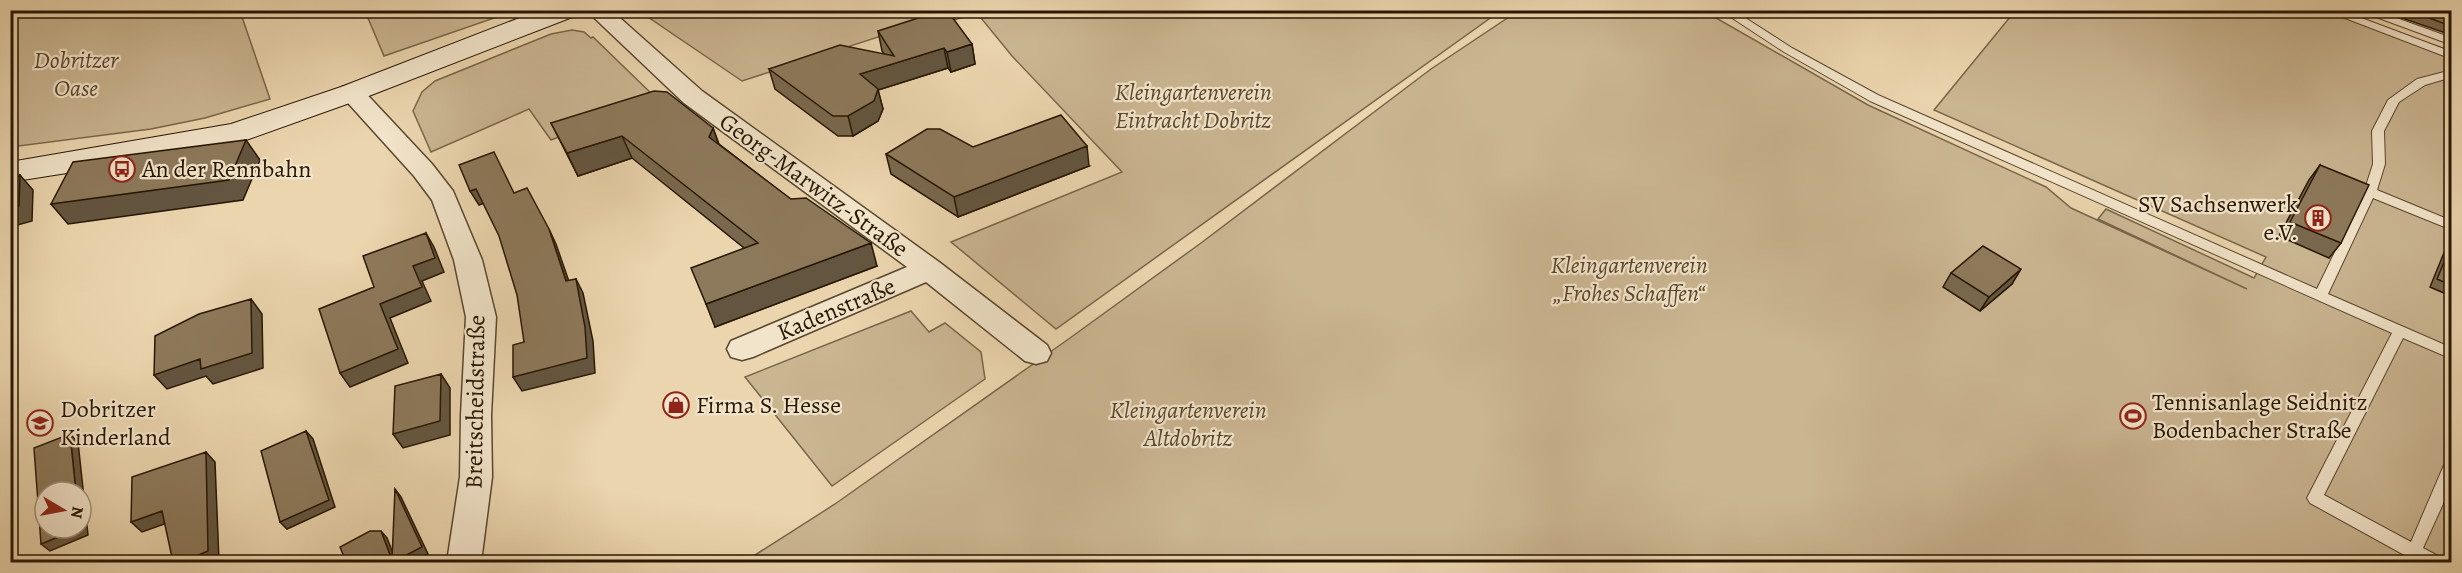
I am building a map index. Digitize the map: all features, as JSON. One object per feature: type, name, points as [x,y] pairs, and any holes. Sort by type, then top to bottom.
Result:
[{"type":"main road","points":[[10,172],[236,133],[351,93],[566,10]]},
{"type":"street","name":"Georg-Marwitz-Straße","points":[[597,10],[693,97],[929,269],[1036,353]]},
{"type":"street","name":"Breitscheidstraße","points":[[351,93],[423,170],[444,198],[468,260],[481,316],[476,415],[476,477],[464,562]]},
{"type":"street","name":"Kadenstraße","points":[[742,349],[929,269]]},
{"type":"lane","points":[[1725,10],[1788,50],[1874,98],[2451,354]]},
{"type":"lane","points":[[2329,10],[2451,56]]},
{"type":"lane","points":[[2362,10],[2451,42]]},
{"type":"lane","points":[[2321,295],[2370,192],[2379,164],[2378,131],[2394,100],[2421,82],[2451,73]]},
{"type":"lane","points":[[2370,192],[2451,226]]},
{"type":"lane","points":[[2400,331],[2315,498],[2434,562]]},
{"type":"lane","points":[[2414,552],[2451,465]]},
{"type":"green space","name":"Dobritzer Oase","points":[[11,10],[240,11],[270,99],[205,118],[151,129],[11,147]]},
{"type":"green space","points":[[365,11],[500,11],[503,15],[384,56]]},
{"type":"green space","name":"Kleingartenverein Eintracht Dobritz","points":[[643,11],[1500,11],[1056,329],[951,242],[1122,172],[1012,56],[977,13],[885,41],[881,36],[742,81],[645,15]]},
{"type":"green space","points":[[1518,11],[1704,11],[1868,105],[2046,187],[2071,208],[2247,289],[2098,219],[2106,209],[2254,278],[2266,257],[1934,110],[2015,11],[2336,11],[2451,51],[2451,562],[744,562],[835,504],[1070,338],[1201,243],[1431,69]]},
{"type":"green space","points":[[572,30],[584,32],[591,38],[593,37],[657,99],[551,140],[529,109],[431,152],[413,111],[422,92],[435,81],[551,34]]},
{"type":"green space","points":[[911,311],[929,332],[945,323],[981,352],[985,379],[832,486],[745,377]]},
{"type":"building","points":[[947,10],[972,44],[947,52],[944,48],[860,74],[878,89],[874,101],[848,116],[833,116],[769,69],[840,45],[894,56],[878,31]]},
{"type":"building","points":[[2407,10],[2451,10],[2451,26]]},
{"type":"building","points":[[654,91],[667,92],[713,128],[709,137],[791,199],[806,198],[871,243],[706,304],[691,268],[758,243],[622,136],[567,153],[551,123]]},
{"type":"building","points":[[1061,115],[1087,146],[954,197],[886,154],[927,129],[940,129],[973,147]]},
{"type":"building","points":[[246,140],[229,180],[51,204],[73,162]]},
{"type":"building","points":[[494,152],[514,193],[527,188],[549,229],[566,281],[576,279],[585,327],[587,358],[513,377],[513,345],[524,342],[517,295],[499,236],[476,189],[470,191],[459,165]]},
{"type":"building","name":"SV Sachsenwerk e.V.","points":[[2320,165],[2369,185],[2341,243],[2290,222]]},
{"type":"building","points":[[20,175],[19,206],[10,209],[10,178]]},
{"type":"building","points":[[426,233],[435,258],[413,266],[422,287],[380,304],[398,349],[340,373],[319,309],[374,287],[363,256]]},
{"type":"building","points":[[2451,245],[2451,285],[2437,279]]},
{"type":"building","points":[[1983,246],[2021,269],[1989,297],[1951,273]]},
{"type":"building","points":[[251,299],[252,353],[201,369],[200,359],[154,375],[155,336],[199,314]]},
{"type":"building","points":[[441,374],[440,421],[393,434],[395,386]]},
{"type":"building","points":[[306,431],[329,500],[280,522],[261,451]]},
{"type":"building","points":[[70,434],[75,480],[36,480],[34,448]]},
{"type":"building","points":[[206,452],[208,551],[182,562],[173,562],[162,511],[131,522],[132,477]]},
{"type":"building","points":[[395,489],[422,547],[393,562],[346,562],[340,547],[370,531],[381,531],[392,560]]},
{"type":"place","name":"An der Rennbahn","points":[[122,169]]},
{"type":"place","name":"SV Sachsenwerk e.V.","points":[[2318,218]]},
{"type":"place","name":"Firma S. Hesse","points":[[676,405]]},
{"type":"place","name":"Tennisanlage Seidnitz Bodenbacher Straße","points":[[2133,416]]},
{"type":"place","name":"Dobritzer Kinderland","points":[[40,423]]},
{"type":"park label","name":"Kleingartenverein „Frohes Schaffen“","points":[[1629,279]]},
{"type":"park label","name":"Kleingartenverein Altdobritz","points":[[1188,424]]}]
